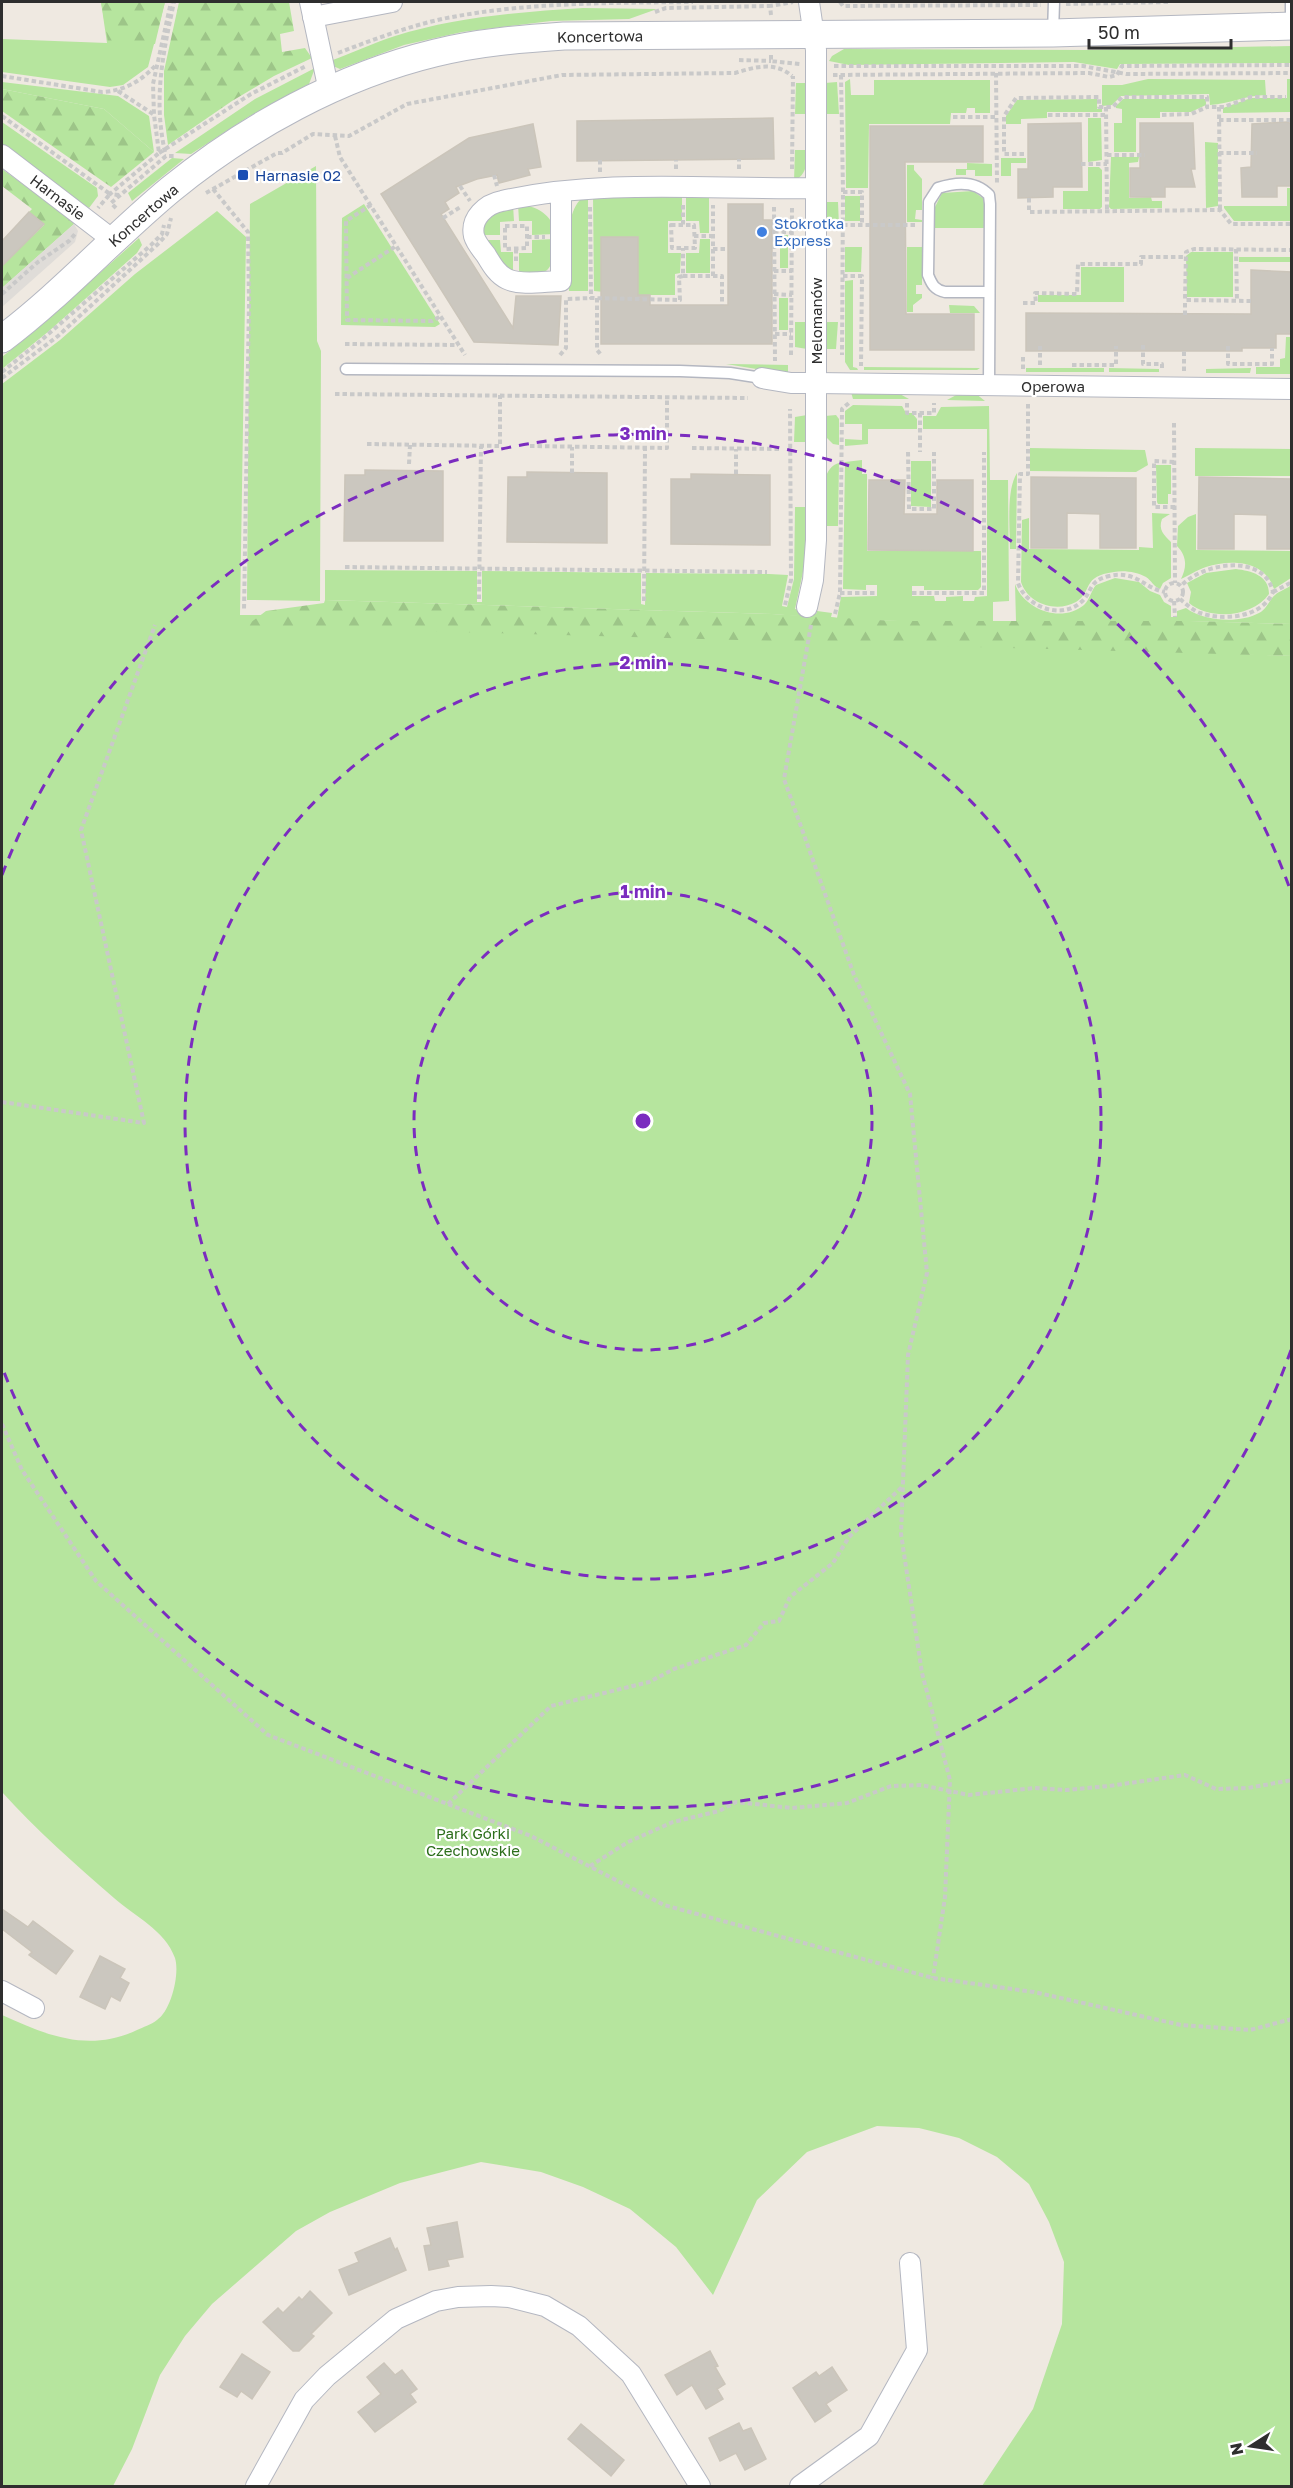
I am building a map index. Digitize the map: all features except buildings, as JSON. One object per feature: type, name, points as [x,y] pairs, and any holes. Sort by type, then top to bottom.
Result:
[{"type":"street","points":[[329,91],[312,9],[392,2]]},
{"type":"street","name":"Melomanów","points":[[807,607],[813,580],[815,553],[816,70],[809,2]]},
{"type":"street","name":"Koncertowa","points":[[2,339],[171,189],[212,158],[261,127],[329,91],[416,58],[456,48],[504,40],[607,34],[1053,33],[1291,26]]},
{"type":"street","name":"Harnasie","points":[[2,155],[113,240]]},
{"type":"street","points":[[561,192],[561,281],[516,281],[509,280],[498,273],[475,237],[474,226],[478,215],[487,206],[500,201],[561,192],[590,188],[816,188]]},
{"type":"street","name":"Operowa","points":[[762,378],[791,383],[1292,389]]},
{"type":"street","points":[[2,1991],[34,2008]]},
{"type":"street","points":[[800,2487],[869,2436],[917,2350],[910,2263]]},
{"type":"street","points":[[256,2487],[304,2400],[327,2376],[396,2319],[436,2301],[458,2297],[491,2296],[509,2297],[545,2306],[579,2326],[631,2374],[700,2487]]},
{"type":"lane","points":[[1291,2],[1291,26]]},
{"type":"lane","points":[[1053,33],[1054,3]]},
{"type":"lane","points":[[989,292],[945,292],[934,288],[928,275],[929,202],[938,188],[949,184],[974,184],[989,195],[989,292],[989,386]]},
{"type":"lane","points":[[346,369],[691,372],[730,373],[762,378]]},
{"type":"path","points":[[119,195],[110,195],[159,153],[153,84],[155,66],[172,2]]},
{"type":"path","points":[[166,156],[161,124],[159,85],[172,2]]},
{"type":"path","points":[[795,2],[770,6],[771,61],[841,75],[1089,73],[1109,77],[1118,73],[1122,66],[1292,65]]},
{"type":"path","points":[[840,2],[843,6],[1170,2]]},
{"type":"path","points":[[204,194],[313,134],[349,136],[407,104],[562,75],[735,73],[760,63],[783,67],[792,76],[783,188],[774,232],[775,363]]},
{"type":"path","points":[[2,76],[102,92],[118,91],[144,77],[155,66]]},
{"type":"path","points":[[792,76],[816,70],[846,68],[1083,66],[1118,73],[1292,73]]},
{"type":"path","points":[[996,73],[997,185]]},
{"type":"path","points":[[841,75],[842,355]]},
{"type":"path","points":[[990,90],[996,90]]},
{"type":"path","points":[[118,91],[154,115]]},
{"type":"path","points":[[1024,154],[1004,154],[1004,116],[1016,98],[1099,98],[1099,107],[1113,107],[1122,97],[1207,98],[1207,107]]},
{"type":"path","points":[[1162,115],[1191,114],[1207,107],[1219,107],[1251,97],[1286,97]]},
{"type":"path","points":[[1106,107],[1107,211]]},
{"type":"path","points":[[1219,107],[1220,210],[1231,224],[1292,224]]},
{"type":"path","points":[[1048,115],[1107,115]]},
{"type":"path","points":[[953,117],[996,117]]},
{"type":"path","points":[[1219,120],[1292,120]]},
{"type":"path","points":[[335,135],[340,157],[467,358]]},
{"type":"path","points":[[1220,153],[1257,153]]},
{"type":"path","points":[[1107,155],[1145,155]]},
{"type":"path","points":[[1081,165],[1107,164]]},
{"type":"path","points":[[590,188],[591,298]]},
{"type":"path","points":[[713,188],[713,276]]},
{"type":"path","points":[[783,188],[792,232],[791,355]]},
{"type":"path","points":[[213,189],[248,232],[244,611]]},
{"type":"path","points":[[843,192],[862,192],[862,225]]},
{"type":"path","points":[[1029,198],[1029,212],[1220,210]]},
{"type":"path","points":[[443,218],[470,201]]},
{"type":"path","points":[[370,206],[346,221],[347,320],[432,321],[441,316]]},
{"type":"path","points":[[2,378],[58,336],[141,260],[167,234],[172,217],[180,212]]},
{"type":"path","points":[[671,225],[694,225],[694,236],[694,248],[672,248],[671,225]]},
{"type":"path","points":[[843,225],[929,225]]},
{"type":"path","points":[[505,226],[527,226],[527,248],[505,249],[505,226]]},
{"type":"path","points":[[774,232],[792,232]]},
{"type":"path","points":[[694,236],[713,236]]},
{"type":"path","points":[[2,372],[32,349],[151,245]]},
{"type":"path","points":[[346,278],[396,246]]},
{"type":"path","points":[[683,248],[683,276]]},
{"type":"path","points":[[713,249],[728,249]]},
{"type":"path","points":[[1236,249],[1237,301]]},
{"type":"path","points":[[1185,315],[1185,257],[1190,250],[1292,250]]},
{"type":"path","points":[[1023,303],[1035,303],[1035,293],[1052,290],[1077,294],[1078,264],[1141,264],[1141,257],[1185,257]]},
{"type":"path","points":[[774,271],[792,272]]},
{"type":"path","points":[[552,359],[559,357],[566,348],[566,299],[680,300],[679,276],[722,276],[722,305]]},
{"type":"path","points":[[843,276],[862,276],[861,373]]},
{"type":"path","points":[[774,294],[792,295]]},
{"type":"path","points":[[597,298],[597,350],[605,358]]},
{"type":"path","points":[[1185,300],[1251,301]]},
{"type":"path","points":[[775,334],[791,334]]},
{"type":"path","points":[[345,344],[459,345]]},
{"type":"path","points":[[1143,345],[1143,364],[1162,364],[1162,375]]},
{"type":"path","points":[[1040,346],[1040,365]]},
{"type":"path","points":[[1062,365],[1116,365],[1116,346]]},
{"type":"path","points":[[1228,346],[1228,364],[1272,364],[1272,348]]},
{"type":"path","points":[[1184,351],[1184,375]]},
{"type":"path","points":[[1023,365],[1051,365]]},
{"type":"path","points":[[335,394],[748,398]]},
{"type":"path","points":[[367,444],[500,446],[500,395]]},
{"type":"path","points":[[530,446],[667,448],[667,397]]},
{"type":"path","points":[[835,614],[840,593],[842,409],[850,402],[861,402]]},
{"type":"path","points":[[896,403],[916,403]]},
{"type":"path","points":[[908,403],[908,413],[934,413],[934,403]]},
{"type":"path","points":[[925,403],[945,403]]},
{"type":"path","points":[[1018,404],[1040,404]]},
{"type":"path","points":[[1028,404],[1028,474],[1020,474],[1019,485],[1018,583],[1026,597],[1045,609],[1070,608],[1082,602],[1092,584],[1098,579],[1118,575],[1137,578],[1147,582],[1154,590],[1165,592]]},
{"type":"path","points":[[785,605],[790,580],[790,409]]},
{"type":"path","points":[[920,413],[920,452]]},
{"type":"path","points":[[1028,422],[1036,422]]},
{"type":"path","points":[[1174,423],[1175,583]]},
{"type":"path","points":[[409,464],[410,445]]},
{"type":"path","points":[[479,599],[482,446]]},
{"type":"path","points":[[572,447],[572,472]]},
{"type":"path","points":[[644,601],[645,448]]},
{"type":"path","points":[[692,448],[782,449]]},
{"type":"path","points":[[736,449],[736,474]]},
{"type":"path","points":[[908,452],[909,509],[934,509],[934,452]]},
{"type":"path","points":[[912,593],[984,593],[984,452]]},
{"type":"path","points":[[1174,462],[1154,461],[1154,507],[1175,507]]},
{"type":"path","points":[[1181,586],[1201,572],[1237,566],[1262,573],[1273,592]]},
{"type":"path","points":[[345,567],[767,572]]},
{"type":"path","points":[[1181,586],[1175,583],[1167,586],[1165,592],[1167,598],[1177,600],[1203,614],[1232,616],[1258,610],[1265,606],[1273,592],[1292,582]]},
{"type":"path","points":[[1175,617],[1177,600],[1183,595],[1181,586]]},
{"type":"path","points":[[840,593],[877,593]]},
{"type":"path","points":[[807,607],[812,616],[784,779],[854,975],[910,1094],[927,1273],[908,1355],[901,1534],[920,1661],[950,1779],[945,1897],[933,1978]]},
{"type":"path","points":[[2,1102],[144,1123],[81,830],[155,625]]},
{"type":"path","points":[[2,1424],[22,1470],[96,1581],[268,1735],[531,1836],[664,1905],[933,1978],[1034,1992],[1181,2025],[1250,2030],[1292,2019]]},
{"type":"path","points":[[448,1804],[552,1706],[649,1682],[674,1669],[746,1645],[764,1623],[779,1621],[790,1597],[832,1563],[849,1537],[903,1486]]},
{"type":"path","points":[[590,1866],[628,1842],[673,1822],[719,1812],[736,1802],[792,1808],[847,1803],[891,1786],[921,1785],[969,1795],[1035,1788],[1066,1790],[1185,1775],[1216,1789],[1248,1788],[1292,1780]]},
{"type":"green space","points":[[101,2],[165,2],[148,67],[123,85],[110,87],[2,72],[2,39],[107,43]]},
{"type":"green space","points":[[101,2],[165,2],[155,44],[108,42]]},
{"type":"green space","points":[[179,2],[289,2],[294,31],[280,34],[282,52],[305,48],[312,58],[274,76],[232,101],[168,145],[164,115],[164,71]]},
{"type":"green space","points":[[583,8],[657,9],[629,19],[551,21],[462,32],[404,45],[340,69],[333,66],[330,61],[395,36],[441,24],[512,14]]},
{"type":"green space","points":[[1291,46],[1291,63],[1120,64],[1117,69],[1074,62],[849,65],[829,61],[832,56],[844,49],[1088,50]]},
{"type":"green space","points":[[315,68],[309,84],[248,117],[191,154],[175,153],[255,99]]},
{"type":"green space","points":[[850,79],[851,95],[874,95],[874,80],[990,80],[990,113],[975,113],[975,108],[967,108],[966,113],[951,113],[950,124],[869,124],[868,188],[846,188],[845,82]]},
{"type":"green space","points":[[1148,79],[1265,80],[1266,95],[1210,105],[1209,94],[1121,96],[1112,105],[1102,106],[1102,85],[1122,85]]},
{"type":"green space","points":[[1287,79],[1291,79],[1291,112],[1223,113],[1223,108],[1251,98],[1287,98]]},
{"type":"green space","points":[[2,82],[118,96],[149,116],[154,152],[104,109],[2,89]]},
{"type":"green space","points":[[837,82],[839,114],[825,114],[825,83]]},
{"type":"green space","points":[[796,83],[807,83],[806,114],[795,114]]},
{"type":"green space","points":[[2,89],[104,109],[154,152],[111,187],[2,111]]},
{"type":"green space","points":[[1097,99],[1097,109],[1102,109],[1102,112],[1047,112],[1047,118],[1021,119],[1021,124],[1006,124],[1006,116],[1017,100]]},
{"type":"green space","points":[[1123,99],[1206,99],[1206,105],[1191,112],[1160,112],[1160,118],[1136,118],[1136,152],[1114,152],[1114,123],[1122,123],[1122,109],[1116,106]]},
{"type":"green space","points":[[1088,118],[1101,118],[1102,160],[1088,162]]},
{"type":"green space","points":[[2,122],[97,188],[98,196],[89,208],[2,146]]},
{"type":"green space","points":[[1205,142],[1218,143],[1218,206],[1206,208]]},
{"type":"green space","points":[[795,150],[806,150],[806,160],[804,172],[794,181]]},
{"type":"green space","points":[[1111,157],[1139,157],[1138,162],[1129,163],[1129,198],[1151,197],[1152,201],[1162,201],[1162,208],[1111,209],[1109,207]]},
{"type":"green space","points":[[172,158],[184,159],[132,201],[128,193]]},
{"type":"green space","points":[[1001,158],[1026,158],[1026,163],[1011,163],[1011,176],[1001,176]]},
{"type":"green space","points":[[967,163],[992,164],[992,176],[975,176],[975,170],[966,170],[966,175],[956,175],[956,169],[967,169]]},
{"type":"green space","points":[[907,165],[914,165],[914,170],[922,179],[922,210],[916,210],[915,219],[922,220],[922,222],[907,222]]},
{"type":"green space","points":[[316,166],[317,341],[321,351],[320,601],[247,600],[250,204]]},
{"type":"green space","points":[[1088,167],[1099,167],[1102,170],[1102,207],[1100,209],[1063,209],[1063,191],[1088,191]]},
{"type":"green space","points":[[2,169],[72,220],[74,224],[2,288],[2,265],[44,225],[29,212],[32,209],[2,186]]},
{"type":"green space","points":[[1287,188],[1291,188],[1291,221],[1234,221],[1224,208],[1224,206],[1287,206]]},
{"type":"green space","points":[[973,191],[984,199],[986,228],[935,228],[935,207],[942,193]]},
{"type":"green space","points":[[588,195],[588,291],[569,291],[570,223],[579,201]]},
{"type":"green space","points":[[593,195],[682,195],[682,221],[668,221],[668,253],[681,253],[680,273],[675,274],[675,295],[638,295],[594,291]]},
{"type":"green space","points":[[709,195],[709,233],[700,233],[699,221],[686,221],[686,196]]},
{"type":"green space","points":[[845,196],[860,196],[860,221],[845,221]]},
{"type":"green space","points":[[838,202],[839,226],[827,219],[824,204]]},
{"type":"green space","points":[[364,204],[440,324],[435,327],[341,325],[342,218]]},
{"type":"green space","points":[[518,204],[537,209],[547,216],[554,227],[555,234],[532,235],[532,221],[519,221]]},
{"type":"green space","points":[[513,205],[514,221],[500,222],[500,235],[482,235],[480,228],[486,215]]},
{"type":"green space","name":"Park Górki Czechowskie","points":[[217,211],[246,237],[240,615],[314,615],[1291,656],[1291,2486],[982,2486],[1033,2409],[1062,2324],[1064,2262],[1049,2222],[1029,2184],[997,2157],[959,2138],[919,2128],[877,2126],[807,2152],[757,2200],[713,2295],[676,2247],[630,2209],[583,2187],[541,2172],[481,2162],[400,2183],[330,2212],[296,2231],[212,2304],[185,2336],[160,2375],[132,2449],[113,2486],[2,2486],[2,2015],[51,2035],[68,2039],[84,2041],[119,2037],[150,2025],[162,2015],[173,1992],[176,1965],[170,1948],[157,1931],[70,1860],[2,1792],[2,384],[60,340],[135,274]]},
{"type":"green space","points":[[780,235],[788,235],[788,268],[780,268]]},
{"type":"green space","points":[[139,238],[142,245],[137,253],[49,331],[2,369],[2,357],[37,329]]},
{"type":"green space","points":[[555,239],[548,269],[544,272],[519,274],[519,253],[532,253],[532,240]]},
{"type":"green space","points":[[700,239],[710,239],[710,273],[686,273],[686,253],[699,253]]},
{"type":"green space","points":[[484,240],[500,240],[501,252],[513,252],[513,274],[505,270]]},
{"type":"green space","points":[[845,247],[862,247],[861,272],[845,272]]},
{"type":"green space","points":[[907,247],[922,247],[922,285],[916,285],[916,294],[922,294],[922,298],[913,305],[913,312],[907,312]]},
{"type":"green space","points":[[1191,252],[1233,252],[1233,297],[1187,297],[1186,256]]},
{"type":"green space","points":[[1239,257],[1291,257],[1291,262],[1239,262]]},
{"type":"green space","points":[[1081,267],[1124,267],[1124,302],[1038,302],[1038,295],[1081,295]]},
{"type":"green space","points":[[853,280],[853,367],[858,370],[850,370],[845,362],[845,281]]},
{"type":"green space","points":[[779,298],[788,298],[788,330],[779,330]]},
{"type":"green space","points":[[949,305],[974,306],[980,313],[950,313]]},
{"type":"green space","points":[[795,322],[807,322],[807,349],[795,347]]},
{"type":"green space","points":[[825,322],[838,322],[836,349],[825,349]]},
{"type":"green space","points":[[1286,337],[1291,337],[1291,374],[1256,374],[1256,367],[1280,367],[1280,359],[1285,358]]},
{"type":"green space","points":[[726,364],[788,365],[788,373],[780,373]]},
{"type":"green space","points":[[864,367],[980,368],[977,370],[864,370]]},
{"type":"green space","points":[[1026,368],[1104,368],[1104,372],[1026,372]]},
{"type":"green space","points":[[1109,368],[1159,369],[1159,372],[1109,372]]},
{"type":"green space","points":[[1251,368],[1250,373],[1206,373],[1206,369]]},
{"type":"green space","points":[[851,392],[898,393],[909,399],[853,399]]},
{"type":"green space","points":[[960,393],[975,393],[985,401],[947,400]]},
{"type":"green space","points":[[853,405],[902,406],[906,413],[912,413],[917,419],[917,429],[868,429],[868,444],[845,446],[845,439],[862,440],[862,424],[845,424],[845,411]]},
{"type":"green space","points":[[989,406],[990,480],[1008,480],[1009,601],[993,602],[993,623],[850,620],[772,614],[325,600],[325,570],[477,571],[477,602],[482,602],[482,571],[641,573],[641,604],[645,605],[646,573],[769,574],[788,575],[782,606],[787,607],[794,579],[795,507],[808,507],[806,558],[795,609],[816,614],[817,611],[832,613],[831,617],[837,618],[841,597],[877,596],[877,585],[866,585],[866,590],[843,589],[845,462],[862,460],[862,474],[867,474],[867,551],[981,551],[981,587],[978,590],[924,590],[924,586],[912,586],[912,596],[934,596],[935,601],[946,601],[946,597],[963,596],[963,601],[974,601],[975,597],[987,596],[987,429],[923,429],[923,416],[936,416],[941,407]]},
{"type":"green space","points":[[807,415],[807,442],[794,442],[795,417]]},
{"type":"green space","points":[[836,415],[839,419],[839,445],[833,444],[825,436],[825,416]]},
{"type":"green space","points":[[1030,448],[1145,450],[1148,465],[1136,472],[1030,471]]},
{"type":"green space","points":[[1195,448],[1291,449],[1291,476],[1195,476]]},
{"type":"green space","points":[[911,461],[931,461],[931,507],[911,506]]},
{"type":"green space","points":[[839,463],[838,526],[825,526],[825,481],[832,467]]},
{"type":"green space","points":[[1156,465],[1171,465],[1171,494],[1168,494],[1168,504],[1157,502]]},
{"type":"green space","points":[[1017,473],[1016,549],[1010,549],[1010,499]]},
{"type":"green space","points":[[1152,513],[1170,514],[1162,519],[1161,529],[1171,542],[1171,578],[1163,583],[1160,589],[1142,575],[1122,571],[1097,577],[1081,598],[1060,607],[1036,601],[1025,590],[1021,582],[1022,520],[1029,518],[1029,549],[1139,550],[1139,547],[1153,548]]},
{"type":"green space","points":[[1196,514],[1196,550],[1291,551],[1291,578],[1274,589],[1263,572],[1255,567],[1225,563],[1206,567],[1181,579],[1185,562],[1177,546],[1178,526],[1188,517]]},
{"type":"green space","points":[[1236,569],[1263,578],[1269,594],[1262,602],[1253,608],[1231,614],[1209,612],[1189,603],[1191,592],[1187,583],[1206,573]]},
{"type":"green space","points":[[1115,578],[1139,582],[1150,591],[1160,595],[1164,602],[1171,606],[1171,617],[1177,617],[1177,611],[1186,608],[1202,616],[1232,620],[1259,613],[1275,595],[1291,585],[1291,624],[1184,621],[1016,621],[1015,584],[1026,600],[1035,607],[1054,613],[1065,613],[1075,611],[1084,605],[1096,585]]},
{"type":"green space","points":[[325,600],[772,614],[895,621],[1190,621],[1291,624],[1292,656],[246,626],[266,611],[324,603]]},
{"type":"shaded area","points":[[74,224],[78,231],[75,242],[2,307],[2,288]]},
{"type":"place","name":"Harnasie 02","points":[[243,175]]},
{"type":"place","name":"Stokrotka Express","points":[[762,232]]}]
